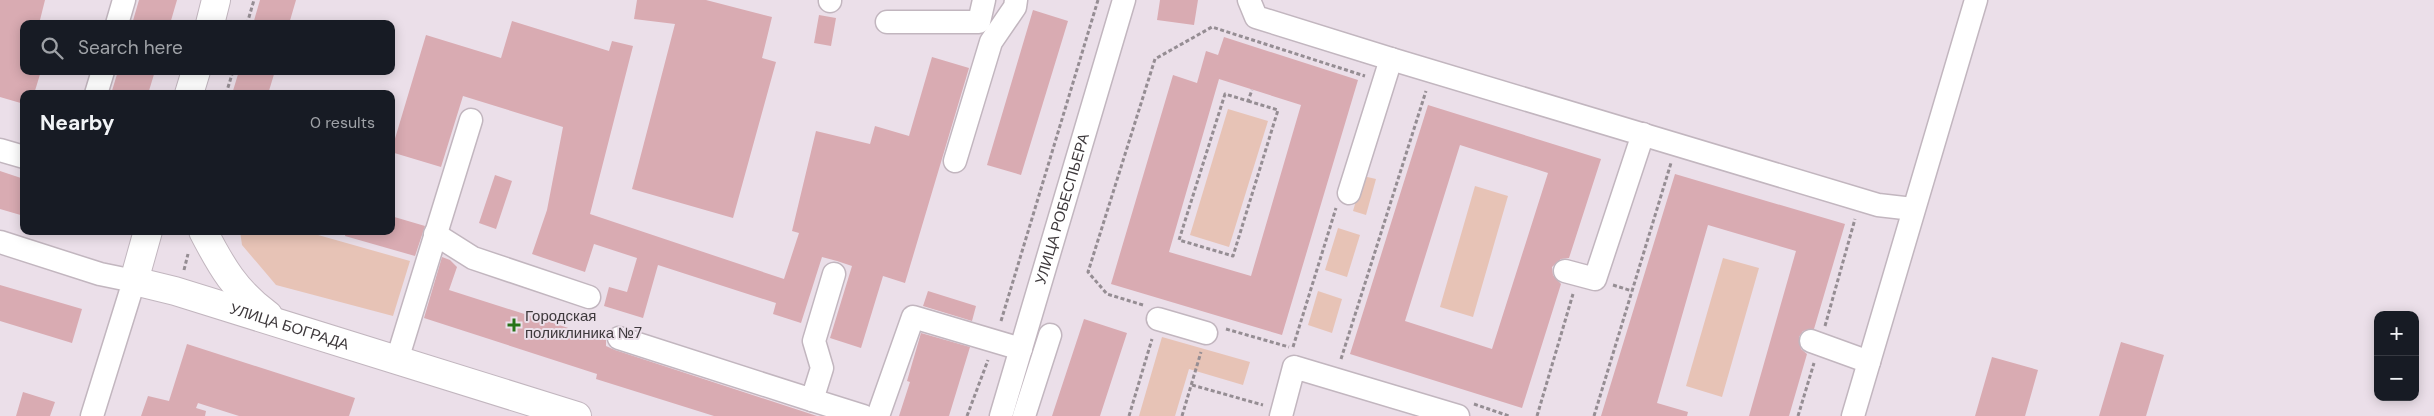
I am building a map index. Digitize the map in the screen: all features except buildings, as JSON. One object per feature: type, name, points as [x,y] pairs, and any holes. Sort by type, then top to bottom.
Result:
[{"type":"main road","points":[[211,20],[216,0]]},
{"type":"main road","points":[[190,90],[195,75]]},
{"type":"main road","points":[[134,281],[147,235]]},
{"type":"main road","points":[[197,240],[241,293],[279,324]]},
{"type":"main road","name":"УЛИЦА БОГРАДА","points":[[134,281],[175,291],[577,416]]},
{"type":"street","points":[[118,20],[124,0]]},
{"type":"street","points":[[887,22],[979,22],[984,0]]},
{"type":"street","points":[[955,161],[991,42],[1015,7],[1016,0]]},
{"type":"street","name":"УЛИЦА РОБЕСПЬЕРА","points":[[1000,416],[1124,0]]},
{"type":"street","points":[[1249,0],[1256,17],[1391,60],[1863,200],[1913,209]]},
{"type":"street","points":[[1852,416],[1976,0]]},
{"type":"street","points":[[1344,198],[1391,60]]},
{"type":"street","points":[[97,90],[102,75]]},
{"type":"street","points":[[396,360],[471,120]]},
{"type":"street","points":[[1572,273],[1595,279],[1643,134]]},
{"type":"street","points":[[0,150],[20,156]]},
{"type":"street","points":[[435,234],[473,258],[589,297]]},
{"type":"street","name":"УЛИЦА БОГРАДА","points":[[0,242],[100,274],[134,281]]},
{"type":"street","points":[[812,400],[822,368],[814,340],[834,274]]},
{"type":"street","points":[[92,416],[134,281]]},
{"type":"street","points":[[878,416],[913,317],[1021,349]]},
{"type":"street","points":[[1158,319],[1206,334]]},
{"type":"street","points":[[1024,416],[1050,334]]},
{"type":"street","points":[[619,338],[862,416]]},
{"type":"street","points":[[1815,343],[1869,362]]},
{"type":"street","points":[[1270,411],[1294,367],[1458,416]]},
{"type":"path","points":[[248,20],[254,0]]},
{"type":"path","points":[[967,416],[995,340],[1098,0]]},
{"type":"path","points":[[1107,294],[1088,272],[1155,59],[1212,27]]},
{"type":"path","points":[[227,90],[232,75]]},
{"type":"path","points":[[1364,86],[1366,77]]},
{"type":"path","points":[[1340,362],[1427,89]]},
{"type":"path","points":[[1248,101],[1252,90]]},
{"type":"path","points":[[1225,94],[1248,101],[1278,110],[1233,256],[1180,240],[1225,94]]},
{"type":"path","points":[[1594,416],[1677,145]]},
{"type":"path","points":[[1286,353],[1293,348],[1344,198]]},
{"type":"path","points":[[1798,416],[1815,343],[1854,219],[1863,200]]},
{"type":"path","points":[[183,273],[197,240]]},
{"type":"path","points":[[1537,416],[1572,273]]},
{"type":"path","points":[[1129,416],[1158,319]]},
{"type":"path","points":[[1182,416],[1206,334]]},
{"type":"path","points":[[1192,385],[1270,411]]},
{"type":"path","points":[[1267,398],[1270,411]]},
{"type":"shaded area","points":[[1228,109],[1268,121],[1229,247],[1190,235]]},
{"type":"shaded area","points":[[1363,176],[1376,179],[1366,215],[1353,211]]},
{"type":"shaded area","points":[[1475,186],[1508,196],[1473,317],[1440,307]]},
{"type":"shaded area","points":[[1338,228],[1360,235],[1347,277],[1325,270]]},
{"type":"shaded area","points":[[241,235],[318,235],[410,261],[393,316],[276,285],[242,245]]},
{"type":"shaded area","points":[[1723,258],[1759,268],[1722,397],[1686,386]]},
{"type":"shaded area","points":[[1318,291],[1342,299],[1332,333],[1308,325]]},
{"type":"shaded area","points":[[1162,337],[1250,362],[1243,385],[1189,369],[1175,416],[1139,416]]},
{"type":"place","name":"Городская поликлиника №7","points":[[514,325]]}]
